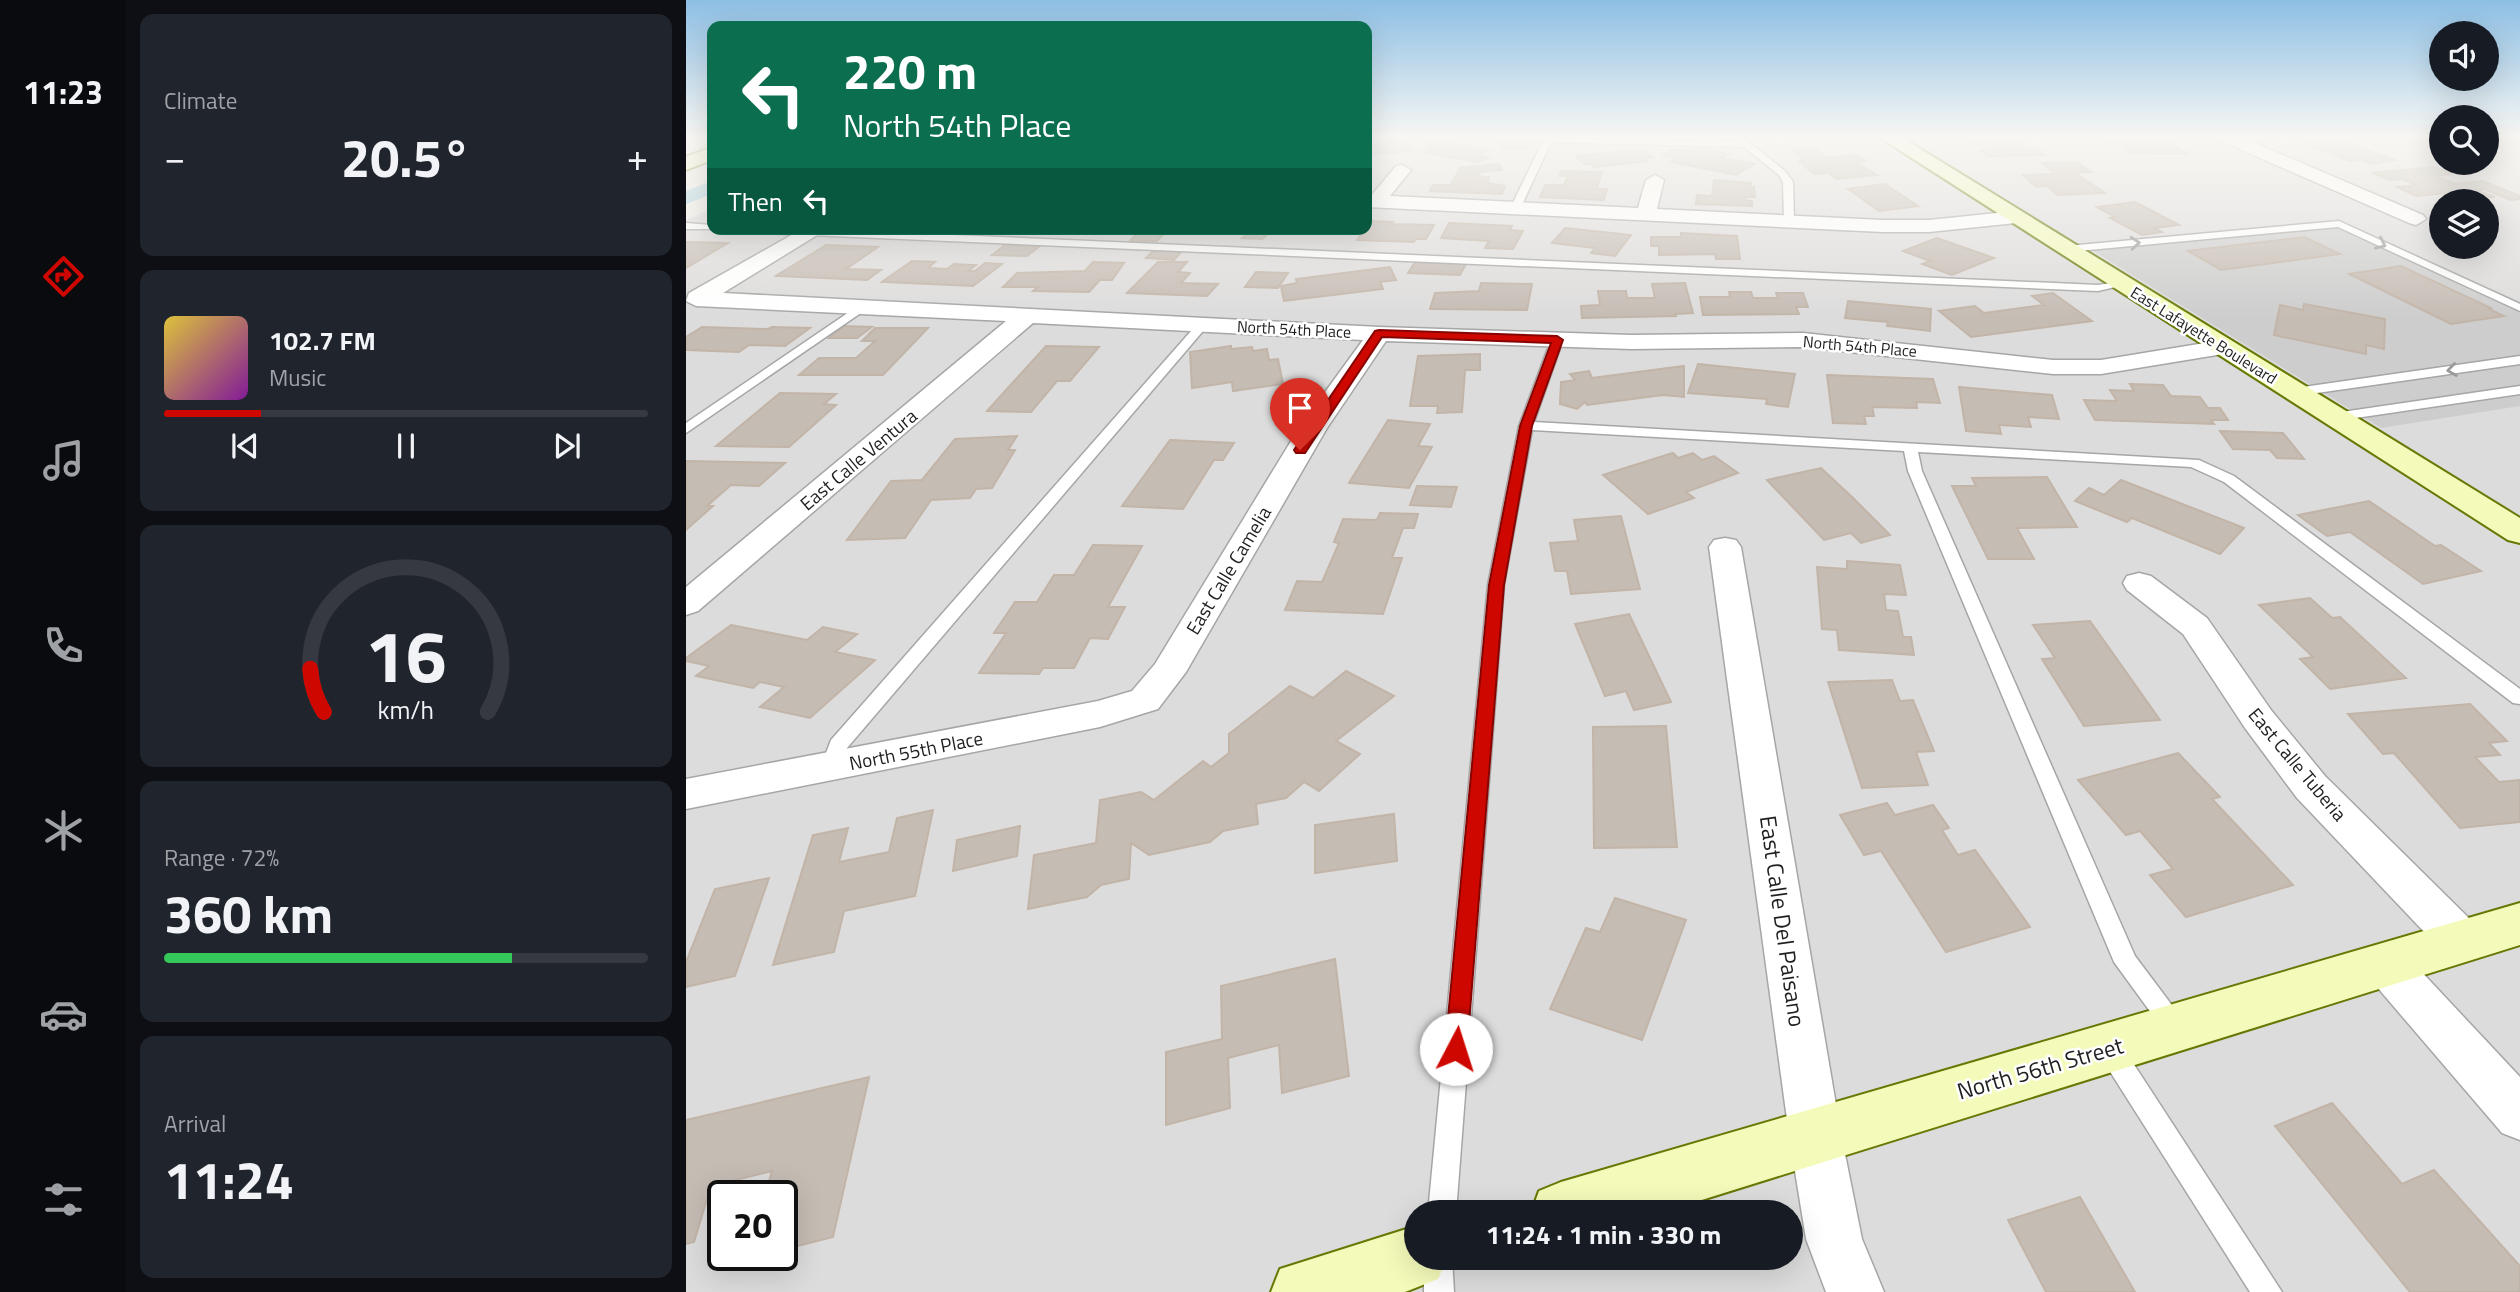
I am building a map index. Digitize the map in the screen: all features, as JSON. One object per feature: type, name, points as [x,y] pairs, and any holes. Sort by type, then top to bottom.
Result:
[{"type":"street","points":[[1646,216],[1651,197]]},
{"type":"street","name":"East Lafayette Boulevard","points":[[1984,197],[2520,533]]},
{"type":"street","points":[[2366,197],[2416,219]]},
{"type":"street","points":[[1372,201],[1646,216],[1929,226],[2016,217]]},
{"type":"street","points":[[692,301],[807,235]]},
{"type":"street","name":"North 54th Place","points":[[692,301],[865,306],[1379,334],[1631,342],[1803,340],[2053,367],[2101,367],[2223,347]]},
{"type":"street","name":"East Calle Ventura","points":[[686,604],[1029,314]]},
{"type":"street","name":"East Calle Camelia","points":[[1145,700],[1168,672],[1313,428],[1379,334]]},
{"type":"street","name":"East Calle Del Paisano","points":[[1725,547],[1815,1134],[1834,1239],[1855,1292]]},
{"type":"street","name":"East Calle Tuberia","points":[[2139,583],[2195,626],[2258,719],[2311,788],[2463,942]]},
{"type":"street","name":"North 55th Place","points":[[686,794],[1100,714],[1145,700]]},
{"type":"street","name":"North 56th Street","points":[[1603,1200],[1815,1134],[2387,966],[2520,923]]},
{"type":"street","points":[[2387,966],[2520,1115]]},
{"type":"street","points":[[1303,1292],[1404,1261]]},
{"type":"lane","points":[[1515,209],[1521,197]]},
{"type":"lane","points":[[1788,197],[1789,222]]},
{"type":"lane","points":[[2067,249],[2339,224],[2520,308]]},
{"type":"lane","points":[[686,226],[707,228]]},
{"type":"lane","points":[[905,235],[2084,287],[2123,284]]},
{"type":"lane","points":[[686,429],[865,306]]},
{"type":"lane","points":[[831,766],[838,745],[1203,324]]},
{"type":"lane","points":[[1443,1200],[1496,585],[1526,426],[1557,340]]},
{"type":"lane","points":[[2296,392],[2520,360]]},
{"type":"lane","points":[[2336,417],[2520,390]]},
{"type":"lane","points":[[1526,426],[2194,463],[2229,479],[2520,698]]},
{"type":"lane","points":[[1910,447],[1915,471],[2126,962],[2176,1028]]},
{"type":"lane","points":[[2109,1048],[2267,1292]]},
{"type":"lane","points":[[1438,1270],[1439,1292]]},
{"type":"shaded area","points":[[1372,197],[2429,197],[2429,259],[2499,259],[2499,197],[2520,197],[2520,1292],[686,1292],[686,220],[707,210],[707,235],[1372,235]]},
{"type":"shaded area","points":[[2341,221],[2520,302],[2520,406],[2381,428],[2082,244]]},
{"type":"building","points":[[1546,197],[1605,197],[1604,200]]},
{"type":"building","points":[[1697,197],[1745,197],[1745,200],[1752,201],[1752,206],[1696,204]]},
{"type":"building","points":[[1860,197],[1905,197],[1918,206],[1879,211]]},
{"type":"building","points":[[2135,202],[2179,225],[2154,228],[2162,232],[2142,235],[2110,218],[2115,217],[2097,207]]},
{"type":"building","points":[[1372,221],[1434,225],[1426,239],[1416,239],[1414,242],[1357,240],[1360,235],[1372,235]]},
{"type":"building","points":[[1449,223],[1512,226],[1510,230],[1523,231],[1513,249],[1485,248],[1489,241],[1441,238]]},
{"type":"building","points":[[1565,228],[1631,235],[1615,256],[1591,253],[1595,248],[1552,243]]},
{"type":"building","points":[[1681,233],[1737,236],[1740,259],[1716,259],[1715,254],[1659,255],[1659,246],[1651,246],[1651,237],[1681,237]]},
{"type":"building","points":[[1136,235],[1162,235],[1157,241],[1130,241]]},
{"type":"building","points":[[1245,235],[1267,235],[1262,239],[1242,238]]},
{"type":"building","points":[[2304,237],[2340,254],[2221,270],[2188,251]]},
{"type":"building","points":[[1937,238],[1994,258],[1952,275],[1922,264],[1930,261],[1903,251]]},
{"type":"building","points":[[686,242],[728,243],[686,268]]},
{"type":"building","points":[[826,245],[878,247],[846,269],[881,270],[867,280],[776,276]]},
{"type":"building","points":[[1005,245],[1040,246],[1027,256],[992,255]]},
{"type":"building","points":[[1154,250],[1182,251],[1174,260],[1146,258]]},
{"type":"building","points":[[912,261],[935,262],[928,268],[947,269],[954,264],[976,265],[968,271],[975,271],[985,263],[1002,264],[973,286],[882,282]]},
{"type":"building","points":[[1093,262],[1124,263],[1112,280],[1100,280],[1089,292],[1033,291],[1038,287],[1003,287],[1017,273],[1085,271]]},
{"type":"building","points":[[1158,262],[1187,262],[1178,272],[1190,273],[1181,283],[1218,284],[1207,296],[1127,293]]},
{"type":"building","points":[[1415,262],[1466,264],[1460,275],[1408,273]]},
{"type":"building","points":[[2401,266],[2504,316],[2451,324],[2349,274]]},
{"type":"building","points":[[1390,267],[1396,280],[1380,282],[1383,289],[1284,301],[1281,286],[1297,283],[1296,279]]},
{"type":"building","points":[[1256,272],[1288,273],[1278,288],[1245,287]]},
{"type":"building","points":[[1481,283],[1532,284],[1527,310],[1430,309],[1435,293],[1479,291]]},
{"type":"building","points":[[1685,283],[1693,313],[1675,314],[1676,316],[1582,318],[1581,306],[1600,305],[1598,291],[1626,291],[1627,298],[1655,298],[1652,284]]},
{"type":"building","points":[[1729,292],[1751,292],[1753,298],[1778,298],[1776,293],[1803,293],[1808,307],[1796,307],[1799,314],[1703,315],[1700,297],[1730,297]]},
{"type":"building","points":[[2053,293],[2092,321],[1971,337],[1939,311],[1975,306],[1984,313],[2044,305],[2032,296]]},
{"type":"building","points":[[1848,301],[1931,309],[1930,331],[1887,326],[1888,322],[1845,318]]},
{"type":"building","points":[[2304,304],[2385,319],[2384,349],[2366,345],[2366,354],[2274,335],[2280,305],[2303,310]]},
{"type":"building","points":[[844,326],[872,327],[857,338],[829,338]]},
{"type":"building","points":[[702,327],[810,328],[785,346],[749,345],[739,352],[686,350],[686,337]]},
{"type":"building","points":[[875,328],[928,328],[883,375],[799,375],[819,358],[856,358],[875,341],[862,341]]},
{"type":"building","points":[[1046,346],[1099,347],[1070,381],[1057,381],[1031,412],[987,411]]},
{"type":"building","points":[[1231,346],[1231,349],[1252,347],[1253,351],[1267,349],[1269,360],[1278,359],[1283,384],[1233,391],[1232,382],[1192,388],[1190,352]]},
{"type":"building","points":[[1480,354],[1480,370],[1465,370],[1462,412],[1437,413],[1438,406],[1410,406],[1418,356]]},
{"type":"building","points":[[1698,364],[1795,374],[1788,407],[1766,404],[1767,399],[1688,393]]},
{"type":"building","points":[[1684,366],[1684,397],[1663,395],[1587,405],[1585,402],[1577,409],[1560,404],[1561,382],[1575,380],[1570,374],[1589,371],[1592,378]]},
{"type":"building","points":[[1827,375],[1933,379],[1940,403],[1916,402],[1917,408],[1872,407],[1874,416],[1864,416],[1866,424],[1833,423]]},
{"type":"building","points":[[2130,384],[2163,385],[2171,396],[2200,397],[2208,408],[2220,408],[2228,420],[2211,420],[2214,424],[2095,420],[2084,400],[2117,401],[2110,390],[2134,391]]},
{"type":"building","points":[[1959,387],[2052,395],[2059,419],[2028,417],[2031,427],[1999,425],[2001,434],[1966,431]]},
{"type":"building","points":[[780,393],[836,394],[824,404],[836,405],[789,447],[716,446]]},
{"type":"building","points":[[1388,420],[1430,424],[1418,446],[1432,447],[1409,488],[1349,483]]},
{"type":"building","points":[[2220,431],[2283,433],[2304,459],[2277,458],[2270,450],[2233,449]]},
{"type":"building","points":[[1017,436],[1008,450],[1015,450],[992,488],[976,489],[970,498],[931,500],[905,538],[847,540],[891,481],[922,480],[955,439]]},
{"type":"building","points":[[1170,440],[1234,443],[1223,460],[1214,460],[1183,509],[1122,506]]},
{"type":"building","points":[[1673,453],[1678,458],[1693,453],[1702,460],[1714,456],[1738,473],[1686,492],[1694,498],[1648,514],[1603,475]]},
{"type":"building","points":[[686,461],[785,463],[759,486],[731,485],[707,506],[713,506],[686,530]]},
{"type":"building","points":[[1821,468],[1890,535],[1861,543],[1851,533],[1824,540],[1767,480]]},
{"type":"building","points":[[2047,477],[2077,527],[2017,528],[2034,559],[1988,559],[1952,486],[1976,486],[1972,478]]},
{"type":"building","points":[[2121,480],[2244,528],[2220,554],[2132,518],[2127,522],[2075,501],[2089,488],[2104,495]]},
{"type":"building","points":[[1417,486],[1457,487],[1451,507],[1410,505]]},
{"type":"building","points":[[2369,501],[2435,546],[2441,545],[2481,571],[2423,584],[2350,532],[2327,536],[2298,515]]},
{"type":"building","points":[[1380,513],[1418,514],[1414,528],[1403,528],[1392,558],[1402,558],[1383,614],[1285,610],[1297,581],[1322,582],[1339,543],[1334,542],[1343,519],[1377,520]]},
{"type":"building","points":[[1621,516],[1640,589],[1571,594],[1567,571],[1555,571],[1550,543],[1578,541],[1574,520]]},
{"type":"building","points":[[1093,545],[1142,546],[1108,607],[1125,607],[1108,639],[1090,638],[1074,668],[1043,668],[1039,674],[979,673],[1006,633],[994,633],[1015,602],[1037,602],[1054,575],[1074,575]]},
{"type":"building","points":[[1847,561],[1900,565],[1906,595],[1884,594],[1886,610],[1898,611],[1903,637],[1911,637],[1914,655],[1839,650],[1837,630],[1822,629],[1817,567],[1847,569]]},
{"type":"building","points":[[2310,598],[2332,618],[2340,617],[2406,678],[2330,689],[2300,659],[2313,657],[2259,605]]},
{"type":"building","points":[[1629,614],[1671,702],[1634,710],[1626,691],[1605,696],[1575,624]]},
{"type":"building","points":[[2090,621],[2160,720],[2084,726],[2042,659],[2055,658],[2033,625]]},
{"type":"building","points":[[731,625],[807,640],[823,627],[857,634],[835,652],[875,660],[810,718],[760,707],[784,687],[760,682],[753,688],[696,676],[709,666],[686,661],[686,658]]},
{"type":"building","points":[[1346,671],[1394,696],[1336,741],[1360,754],[1319,791],[1304,782],[1286,798],[1256,804],[1258,824],[1223,831],[1210,842],[1149,855],[1131,843],[1129,879],[1101,885],[1087,897],[1028,909],[1034,855],[1096,843],[1100,800],[1141,792],[1154,800],[1203,761],[1211,767],[1229,753],[1229,734],[1290,686],[1313,698]]},
{"type":"building","points":[[1892,680],[1900,701],[1913,700],[1934,751],[1916,752],[1928,785],[1862,788],[1828,682]]},
{"type":"building","points":[[2470,704],[2507,741],[2489,743],[2500,755],[2475,757],[2499,782],[2520,780],[2520,822],[2460,828],[2394,753],[2383,754],[2348,714]]},
{"type":"building","points":[[1666,726],[1677,847],[1594,848],[1593,727]]},
{"type":"building","points":[[2178,753],[2220,797],[2212,799],[2293,885],[2186,917],[2150,875],[2173,869],[2140,831],[2126,835],[2078,780]]},
{"type":"building","points":[[1887,803],[1895,815],[1933,805],[1949,828],[1942,830],[1958,855],[1975,850],[2030,927],[1946,952],[1881,851],[1864,855],[1840,815]]},
{"type":"building","points":[[933,810],[915,896],[844,911],[834,952],[773,965],[813,835],[848,828],[839,862],[889,852],[897,818]]},
{"type":"building","points":[[1394,814],[1397,861],[1315,873],[1315,825]]},
{"type":"building","points":[[1020,826],[1017,856],[953,871],[957,840]]},
{"type":"building","points":[[769,878],[735,976],[686,987],[686,962],[715,889]]},
{"type":"building","points":[[1615,898],[1686,920],[1642,1040],[1550,1009],[1586,928],[1600,932]]},
{"type":"building","points":[[1335,959],[1349,1076],[1282,1093],[1279,1045],[1228,1058],[1230,1108],[1166,1125],[1166,1052],[1222,1039],[1221,986]]},
{"type":"building","points":[[869,1077],[833,1237],[798,1246],[798,1180],[769,1180],[772,1171],[735,1180],[707,1180],[707,1199],[694,1242],[686,1244],[686,1120]]},
{"type":"building","points":[[2332,1103],[2402,1184],[2434,1170],[2520,1266],[2520,1292],[2410,1292],[2275,1126]]},
{"type":"building","points":[[2080,1197],[2135,1292],[2046,1292],[2008,1220]]},
{"type":"route","points":[[1300,450],[1379,334],[1557,340],[1526,426],[1496,585],[1456,1049]]}]
